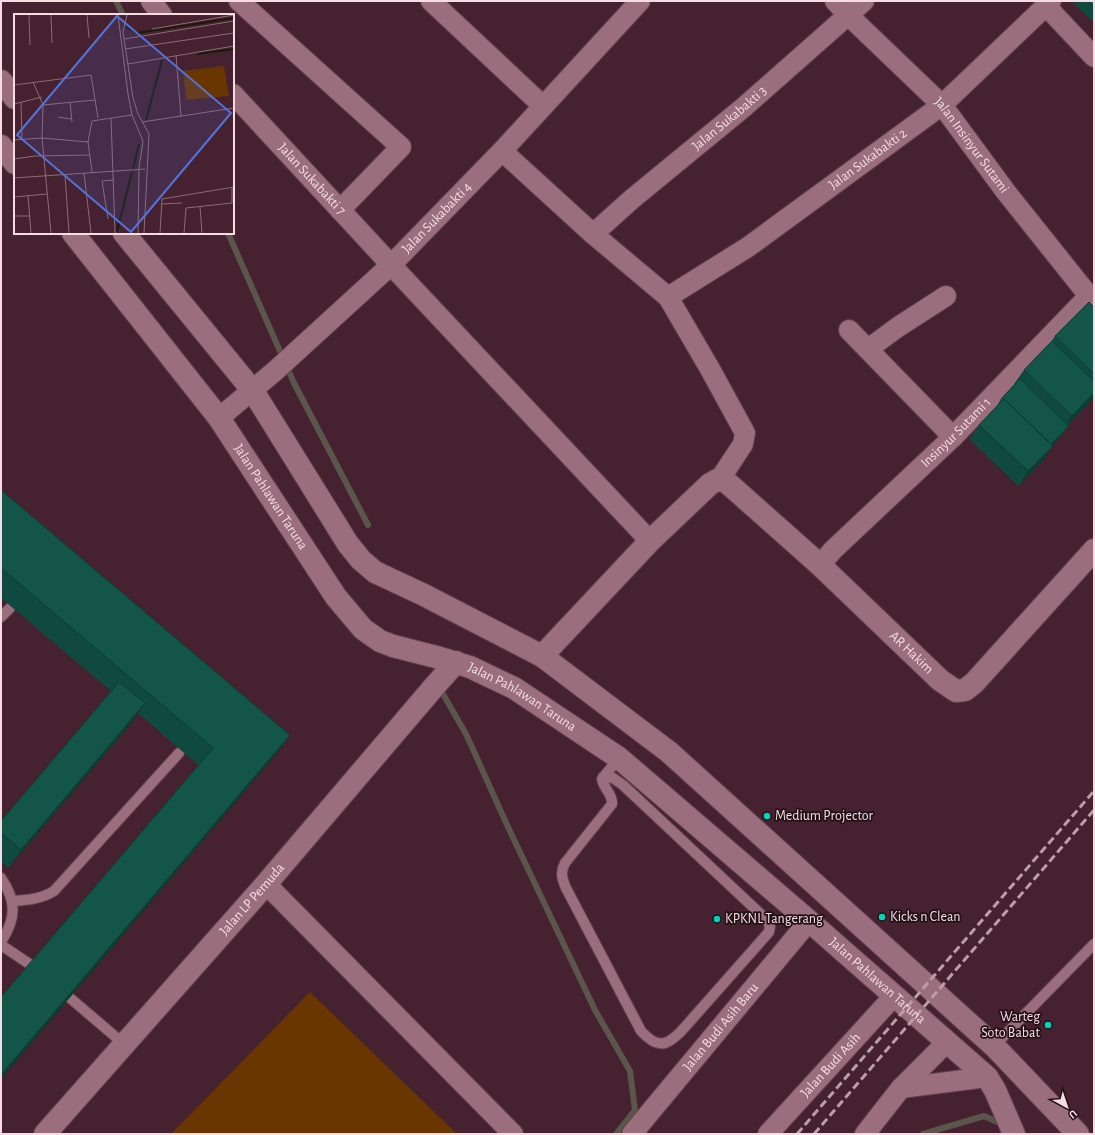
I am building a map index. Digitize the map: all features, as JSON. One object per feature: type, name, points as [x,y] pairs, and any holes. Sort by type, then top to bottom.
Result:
[{"type":"main road","points":[[1,81],[14,97]]},
{"type":"main road","points":[[1,146],[14,162]]},
{"type":"main road","name":"Jalan Pahlawan Taruna","points":[[74,234],[219,418],[336,597],[367,632],[380,641],[393,646],[470,667],[514,688],[619,758],[947,1042],[991,1084],[1014,1134]]},
{"type":"main road","name":"Jalan Pahlawan Taruna","points":[[125,234],[252,391],[348,544],[361,560],[375,572],[424,595],[542,656],[669,752],[994,1046],[1078,1134]]},
{"type":"main road","points":[[542,656],[650,541],[710,484],[720,479]]},
{"type":"main road","name":"AR Hakim","points":[[720,479],[731,486],[820,565],[940,680],[956,691],[965,690],[974,683],[1094,550]]},
{"type":"main road","name":"Jalan LP Pemuda","points":[[45,1134],[266,884],[433,688],[448,660]]},
{"type":"street","points":[[150,1],[161,14]]},
{"type":"street","points":[[239,1],[401,147],[340,210]]},
{"type":"street","points":[[432,1],[543,106]]},
{"type":"street","name":"Jalan Sukabakti 4","points":[[219,418],[275,371],[390,265],[502,151],[639,1]]},
{"type":"street","name":"Jalan Sukabakti 3","points":[[593,234],[632,199],[744,107],[842,8],[864,1]]},
{"type":"street","points":[[1049,4],[1094,57]]},
{"type":"street","name":"Jalan Sukabakti 2","points":[[668,297],[748,248],[942,105],[1049,4]]},
{"type":"street","name":"Jalan Insinyur Sutami","points":[[842,8],[942,105],[1006,192],[1091,298]]},
{"type":"street","name":"Jalan Sukabakti 7","points":[[234,95],[390,265],[650,541]]},
{"type":"street","points":[[502,151],[593,234],[668,297],[745,433],[743,444],[720,479]]},
{"type":"street","points":[[868,349],[898,327],[946,296]]},
{"type":"street","name":"Insinyur Sutami 1","points":[[820,565],[833,550],[953,437],[1091,298]]},
{"type":"street","points":[[849,330],[953,437]]},
{"type":"street","points":[[266,884],[513,1134]]},
{"type":"street","name":"Jalan Budi Asih Baru","points":[[632,1134],[809,921]]},
{"type":"street","name":"Jalan Budi Asih","points":[[768,1134],[894,996]]},
{"type":"street","points":[[865,1134],[901,1088],[947,1042]]},
{"type":"street","points":[[901,1088],[991,1084]]},
{"type":"lane","points":[[1,616],[10,608]]},
{"type":"lane","points":[[13,901],[41,898],[54,891],[179,753]]},
{"type":"lane","points":[[603,777],[613,778],[623,784],[767,920],[770,926],[769,932],[685,1027],[675,1038],[665,1044],[656,1043],[647,1038],[641,1031],[562,878],[562,869],[565,863],[612,804],[612,797],[602,783],[602,779],[603,777],[619,758]]},
{"type":"lane","points":[[1,878],[13,901],[13,917],[8,931],[1,943],[32,965]]},
{"type":"lane","points":[[994,1046],[1094,944]]},
{"type":"lane","points":[[70,998],[124,1044]]},
{"type":"shaded area","points":[[310,992],[457,1134],[171,1134]]},
{"type":"building","points":[[1088,1],[1094,1],[1094,7]]},
{"type":"building","points":[[1089,302],[1094,307],[1094,374],[1055,336]]},
{"type":"building","points":[[1052,341],[1094,381],[1094,393],[1072,416],[1024,370]]},
{"type":"building","points":[[1020,379],[1069,426],[1051,444],[1004,399],[1003,401],[1001,399]]},
{"type":"building","points":[[1004,399],[1053,446],[1028,471],[979,425]]},
{"type":"building","points":[[1,490],[290,735],[1,1075],[1,997],[213,748],[1,568]]},
{"type":"building","points":[[119,682],[145,703],[21,850],[1,833],[1,821]]},
{"type":"waterway","points":[[116,1],[122,14]]},
{"type":"waterway","points":[[228,234],[294,383],[368,525]]},
{"type":"waterway","points":[[443,694],[466,734],[508,827],[595,1010],[630,1071],[635,1110],[616,1134]]},
{"type":"waterway","points":[[923,1134],[984,1116],[1004,1125]]},
{"type":"railway","points":[[797,1134],[1094,791]]},
{"type":"railway","points":[[814,1134],[1094,810]]},
{"type":"place","name":"Medium Projector","points":[[767,816]]},
{"type":"place","name":"Kicks n Clean","points":[[882,917]]},
{"type":"place","name":"KPKNL Tangerang","points":[[717,919]]},
{"type":"place","name":"Warteg Soto Babat","points":[[1048,1025]]}]
